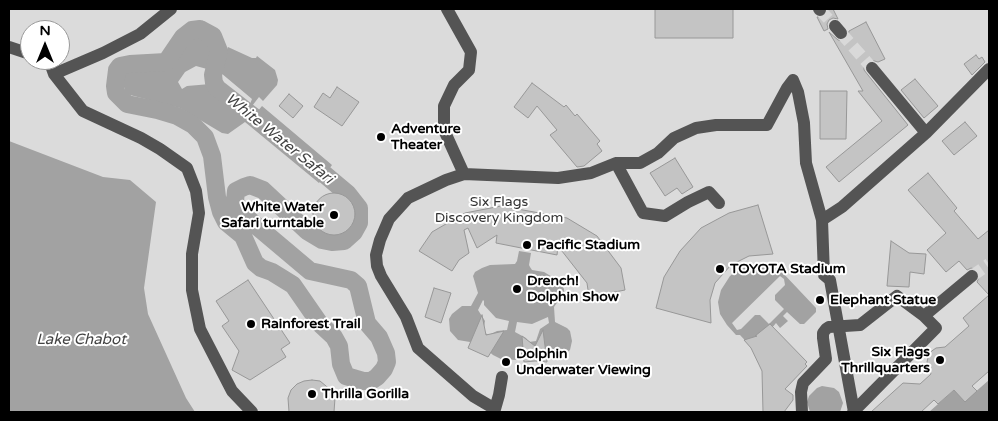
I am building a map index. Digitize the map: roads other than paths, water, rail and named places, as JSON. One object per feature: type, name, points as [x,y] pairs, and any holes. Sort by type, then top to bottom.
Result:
[{"type":"street","points":[[54,74],[140,34],[170,9]]},
{"type":"street","points":[[446,9],[471,52],[469,70],[454,85],[444,106],[444,130],[464,174]]},
{"type":"street","points":[[872,68],[926,133]]},
{"type":"street","points":[[53,70],[83,111],[160,148],[187,168],[196,191],[199,213],[192,254],[192,290],[200,329],[232,391],[252,412]]},
{"type":"street","points":[[822,220],[842,207],[926,133],[989,70]]},
{"type":"street","points":[[502,377],[494,411],[473,396],[418,348],[406,317],[377,266],[376,255],[389,219],[408,198],[438,183],[464,174],[558,178],[591,173],[616,163],[640,163],[658,153],[674,138],[696,128],[768,125],[786,88],[793,80],[798,92],[804,122],[806,163],[822,220],[824,275],[830,280],[854,412]]},
{"type":"street","points":[[616,163],[643,213],[665,216],[709,192],[719,203]]},
{"type":"street","points":[[924,316],[972,276]]},
{"type":"street","points":[[826,359],[823,333],[829,327],[860,325],[897,296],[924,316],[936,328],[854,412]]},
{"type":"street","points":[[802,412],[801,392],[803,383],[826,359],[844,356]]},
{"type":"water","points":[[200,35],[210,39],[214,47],[212,58],[207,69],[196,66],[185,72],[178,82],[182,89],[187,86],[222,83],[257,112],[262,106],[332,165],[319,183],[245,122],[228,134],[222,133],[180,108],[130,95],[125,91],[124,75],[129,69],[164,66],[176,58],[187,41],[194,36]]},
{"type":"water","points":[[228,47],[252,58],[257,56],[275,70],[278,80],[277,85],[263,101],[259,97],[252,106],[250,104],[252,99],[221,73],[220,67]]},
{"type":"water","name":"Lake Chabot","points":[[9,141],[103,177],[130,180],[156,202],[144,288],[148,314],[186,398],[195,412],[9,412]]},
{"type":"water","points":[[519,251],[531,253],[529,265],[532,270],[544,272],[554,278],[564,289],[564,293],[554,307],[555,322],[570,331],[572,341],[570,350],[562,357],[552,358],[542,354],[516,360],[501,359],[493,355],[476,340],[470,342],[458,340],[450,331],[449,319],[452,314],[462,306],[471,306],[478,293],[473,276],[475,272],[490,265],[515,264]],"holes":[[[483,300],[484,305],[496,318],[509,321],[507,330],[497,331],[489,335],[483,332],[485,321],[478,310]],[[548,317],[549,323],[540,329],[536,341],[529,342],[526,338],[515,332],[517,322],[532,324]]]},
{"type":"water","points":[[755,264],[768,264],[781,271],[816,308],[816,312],[804,324],[800,324],[787,312],[783,316],[788,321],[780,328],[776,323],[754,350],[740,335],[736,335],[720,314],[718,302],[721,290],[730,276],[737,270]],"holes":[[[780,276],[784,279],[785,285],[775,295],[775,300],[784,309],[769,324],[760,315],[755,315],[741,329],[737,330],[732,323]]]},
{"type":"water","points":[[989,380],[989,412],[929,412],[954,390],[965,401]]},
{"type":"water","points":[[822,386],[834,388],[839,392],[843,403],[840,412],[810,412],[807,402],[809,396]]},
{"type":"waterway","name":"White Water Safari","points":[[200,29],[213,36],[219,51],[213,75],[217,88],[280,137],[348,194],[359,208],[359,223],[354,232],[344,241],[332,242],[322,240],[307,231],[263,190],[250,185],[244,187],[236,191],[235,201],[240,212],[310,271],[351,280],[358,286],[367,323],[379,337],[386,353],[387,362],[384,369],[371,381],[363,381],[346,376],[341,364],[339,346],[334,337],[320,324],[293,285],[255,263],[243,236],[226,222],[217,197],[212,156],[205,137],[193,125],[177,116],[127,104],[116,93],[117,70],[120,66],[166,62],[183,37],[192,30],[200,29]]},
{"type":"tunnel","points":[[820,10],[835,26]]},
{"type":"tunnel","points":[[841,33],[872,68]]},
{"type":"tunnel","points":[[972,276],[989,264]]},
{"type":"place","name":"Adventure Theater","points":[[381,137]]},
{"type":"place","name":"White Water Safari turntable","points":[[334,215]]},
{"type":"place","name":"Pacific Stadium","points":[[527,245]]},
{"type":"place","name":"TOYOTA Stadium","points":[[720,269]]},
{"type":"place","name":"Drench! Dolphin Show","points":[[517,289]]},
{"type":"place","name":"Elephant Statue","points":[[820,300]]},
{"type":"place","name":"Rainforest Trail","points":[[251,324]]},
{"type":"place","name":"Six Flags Thrillquarters","points":[[940,360]]},
{"type":"place","name":"Dolphin Underwater Viewing","points":[[506,362]]},
{"type":"place","name":"Thrilla Gorilla","points":[[312,394]]},
{"type":"park label","name":"Six Flags Discovery Kingdom","points":[[499,210]]}]
